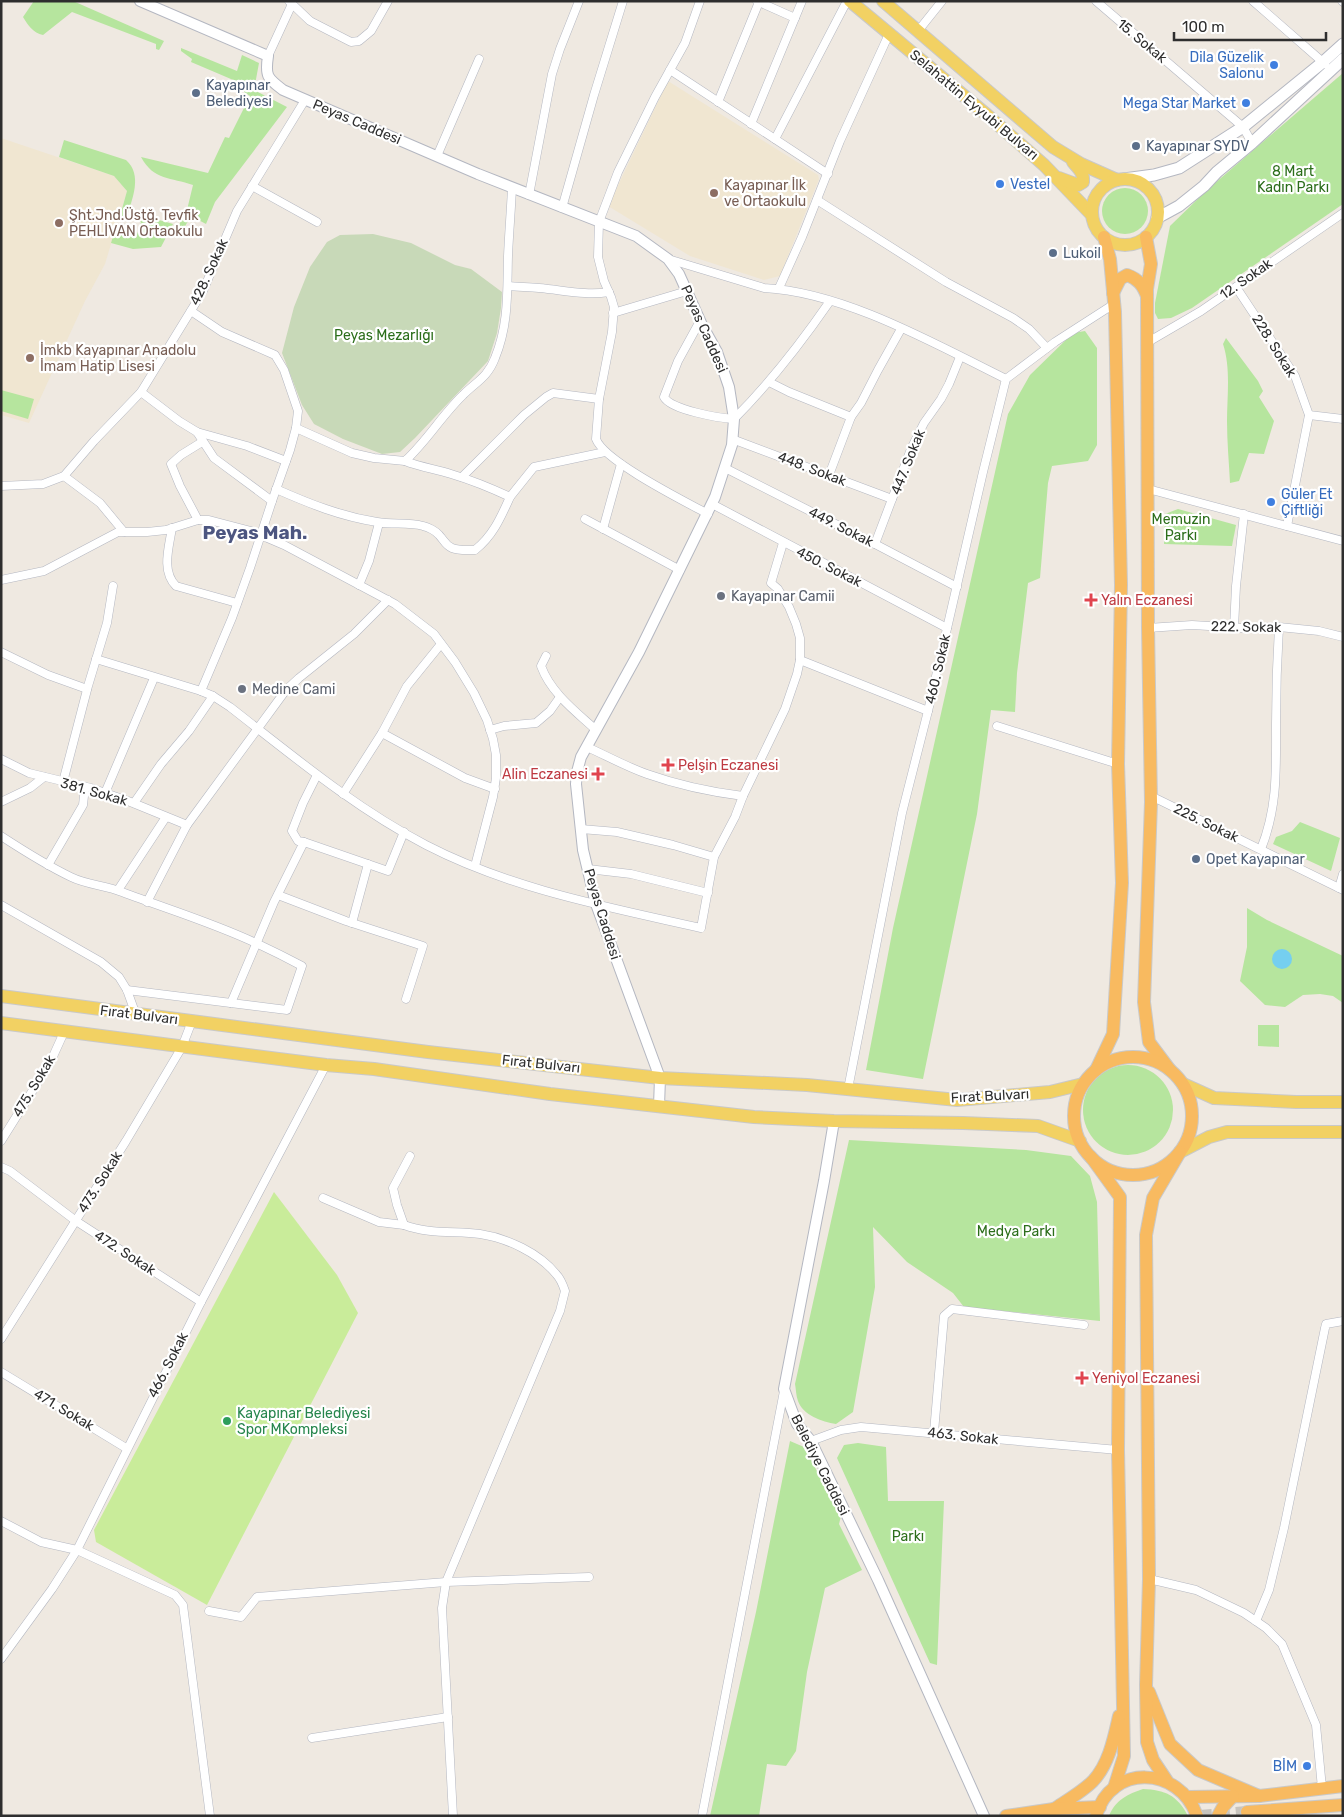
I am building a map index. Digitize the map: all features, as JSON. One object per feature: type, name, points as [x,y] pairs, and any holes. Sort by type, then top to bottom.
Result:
[{"type":"highway","points":[[1104,237],[1110,259],[1113,298],[1121,585],[1118,764],[1122,883],[1113,1034],[1096,1070],[1083,1084],[1076,1103],[1074,1122],[1080,1141],[1120,1197],[1118,1450],[1124,1756],[1114,1788]]},
{"type":"highway","points":[[1146,238],[1151,264],[1147,296],[1148,628],[1151,796],[1144,1002],[1149,1042],[1183,1084],[1191,1101],[1192,1118],[1189,1136],[1153,1198],[1146,1235],[1149,1579],[1146,1685],[1147,1742],[1153,1760],[1166,1781]]},
{"type":"highway","points":[[1113,298],[1120,279],[1127,275],[1139,281],[1147,296]]},
{"type":"highway","points":[[1096,1070],[1114,1060],[1133,1057],[1153,1060],[1170,1070]]},
{"type":"highway","points":[[1091,1158],[1108,1169],[1127,1174],[1147,1173],[1166,1166],[1180,1152]]},
{"type":"highway","points":[[1146,1685],[1170,1744],[1198,1770],[1258,1796]]},
{"type":"highway","points":[[1050,1812],[1091,1783],[1100,1773],[1108,1757],[1123,1691]]},
{"type":"highway","points":[[1006,1816],[1050,1812],[1098,1812],[1103,1800],[1114,1788],[1126,1781],[1139,1778],[1153,1778],[1166,1781],[1182,1790],[1193,1804],[1197,1816]]},
{"type":"highway","points":[[1187,1798],[1258,1796],[1343,1786]]},
{"type":"highway","points":[[1218,1816],[1223,1806],[1233,1796]]},
{"type":"highway","points":[[1248,1812],[1343,1805]]},
{"type":"main road","name":"Selahattin Eyyubi Bulvarı","points":[[848,1],[987,115],[1054,176],[1092,215]]},
{"type":"main road","name":"Selahattin Eyyubi Bulvarı","points":[[884,1],[1053,147],[1106,176],[1121,180]]},
{"type":"main road","points":[[1157,218],[1190,197],[1252,143],[1327,67],[1343,44]]},
{"type":"main road","points":[[1121,180],[1142,184],[1149,190],[1158,208],[1157,218],[1146,238],[1138,242],[1120,245],[1104,237],[1098,231],[1092,215],[1092,206],[1101,190],[1108,184],[1121,180],[1154,175],[1180,168],[1243,127],[1327,67],[1343,59]]},
{"type":"main road","points":[[1054,176],[1078,185],[1083,182],[1081,170],[1069,157]]},
{"type":"main road","name":"Fırat Bulvarı","points":[[1,996],[428,1052],[660,1078],[806,1086],[957,1100],[1050,1092],[1083,1084]]},
{"type":"main road","name":"Fırat Bulvarı","points":[[1,1022],[182,1047],[374,1069],[550,1094],[754,1116],[834,1121],[1038,1126],[1080,1141]]},
{"type":"main road","points":[[1183,1084],[1214,1098],[1343,1102]]},
{"type":"main road","points":[[1180,1152],[1209,1137],[1227,1132],[1343,1132]]},
{"type":"street","points":[[140,1],[268,56],[291,3],[310,21],[351,42],[359,41],[372,31],[388,1]]},
{"type":"street","points":[[530,195],[552,74],[579,1]]},
{"type":"street","points":[[562,208],[594,95],[624,1]]},
{"type":"street","points":[[276,489],[322,509],[379,523],[425,526],[438,534],[445,544],[453,549],[475,550],[485,543],[495,528],[510,496],[534,467],[605,452],[596,439],[599,399],[612,332],[614,307],[604,281],[598,257],[599,222],[618,172],[685,43],[700,1]]},
{"type":"street","points":[[751,124],[802,1]]},
{"type":"street","points":[[775,139],[848,1]]},
{"type":"street","points":[[918,31],[942,1]]},
{"type":"street","name":"15. Sokak","points":[[1096,1],[1243,127],[1252,143]]},
{"type":"street","points":[[1254,1],[1327,67]]},
{"type":"street","points":[[718,102],[758,2],[795,18]]},
{"type":"street","points":[[779,288],[828,174],[840,141],[889,34]]},
{"type":"street","name":"Peyas Caddesi","points":[[268,56],[266,69],[268,78],[283,90],[512,188],[636,236],[668,259],[679,274],[717,352],[729,387],[734,419],[732,439],[725,468],[710,509],[680,570],[581,757],[576,784],[583,850],[596,904],[660,1078],[659,1106]]},
{"type":"street","points":[[437,156],[479,59]]},
{"type":"street","points":[[670,70],[828,174]]},
{"type":"street","name":"428. Sokak","points":[[64,476],[94,441],[142,392],[203,291],[237,212],[306,100]]},
{"type":"street","points":[[252,186],[318,222]]},
{"type":"street","points":[[405,460],[417,449],[464,394],[482,380],[496,358],[504,327],[508,299],[512,188]]},
{"type":"street","points":[[817,200],[946,282],[1013,318],[1030,329],[1047,348]]},
{"type":"street","name":"12. Sokak","points":[[1148,342],[1201,311],[1343,213]]},
{"type":"street","points":[[668,259],[764,288],[779,288],[858,310],[1006,379],[1113,298]]},
{"type":"street","points":[[508,286],[590,294],[609,292]]},
{"type":"street","name":"228. Sokak","points":[[1236,287],[1295,376],[1309,415]]},
{"type":"street","points":[[613,313],[687,291]]},
{"type":"street","points":[[700,320],[678,362],[664,397],[666,401],[692,411],[714,417],[734,419],[797,349],[830,301]]},
{"type":"street","points":[[191,311],[222,332],[275,355],[284,370],[298,411],[296,428],[261,535],[237,603],[201,691]]},
{"type":"street","points":[[828,475],[851,417],[861,403],[901,329]]},
{"type":"street","name":"447. Sokak","points":[[875,544],[911,449],[924,423],[945,391],[960,357]]},
{"type":"street","name":"460. Sokak","points":[[848,1090],[902,812],[928,711],[1006,379]]},
{"type":"street","points":[[769,382],[851,417]]},
{"type":"street","points":[[142,392],[178,421],[197,432],[247,446],[286,461]]},
{"type":"street","points":[[462,477],[524,415],[546,396],[553,393],[599,399]]},
{"type":"street","points":[[1287,526],[1309,415],[1343,419]]},
{"type":"street","points":[[296,428],[352,453],[374,458],[405,460],[422,467],[462,477],[510,496]]},
{"type":"street","points":[[197,432],[214,458],[272,501]]},
{"type":"street","name":"448. Sokak","points":[[732,439],[892,499]]},
{"type":"street","points":[[198,520],[171,464],[181,454],[202,442]]},
{"type":"street","name":"450. Sokak","points":[[605,452],[621,464],[783,543],[947,628]]},
{"type":"street","points":[[603,528],[621,464]]},
{"type":"street","name":"449. Sokak","points":[[725,468],[957,587]]},
{"type":"street","points":[[1,486],[43,484],[64,476],[100,503],[124,532]]},
{"type":"street","points":[[1148,489],[1343,541]]},
{"type":"street","points":[[1234,628],[1236,586],[1244,514]]},
{"type":"street","points":[[585,519],[680,570]]},
{"type":"street","points":[[1,580],[44,571],[118,532],[147,532],[172,528],[198,520],[209,520],[242,528],[284,545],[388,600],[413,616],[434,634],[442,644],[474,693],[490,730],[496,755],[495,789],[475,866]]},
{"type":"street","points":[[359,585],[369,561],[379,523]]},
{"type":"street","points":[[172,528],[167,561],[170,580],[176,586],[237,603]]},
{"type":"street","points":[[96,659],[213,696],[343,794],[426,845],[523,884],[596,904],[702,928],[714,857],[735,817],[743,796],[785,709],[800,660],[800,638],[796,624],[782,595],[771,584],[783,543]]},
{"type":"street","points":[[63,782],[87,689],[107,624],[113,586]]},
{"type":"street","points":[[147,902],[187,825],[286,690],[354,634],[388,600]]},
{"type":"street","name":"222. Sokak","points":[[1148,628],[1192,626],[1234,628],[1279,627],[1319,631],[1343,637]]},
{"type":"street","points":[[1261,849],[1270,827],[1275,797],[1276,668],[1279,627]]},
{"type":"street","points":[[343,794],[382,733],[407,686],[442,644]]},
{"type":"street","points":[[1,652],[48,675],[87,689]]},
{"type":"street","points":[[546,656],[541,666],[545,676],[560,697],[596,730]]},
{"type":"street","points":[[800,660],[928,711]]},
{"type":"street","points":[[105,793],[154,678]]},
{"type":"street","points":[[134,803],[160,764],[189,731],[213,696]]},
{"type":"street","points":[[490,730],[504,726],[536,723],[550,711],[560,697]]},
{"type":"street","points":[[997,726],[1118,764]]},
{"type":"street","points":[[382,733],[465,778],[495,789]]},
{"type":"street","points":[[587,747],[622,764],[666,780],[720,793],[743,796]]},
{"type":"street","name":"381. Sokak","points":[[1,759],[29,774],[84,786],[134,803],[187,825]]},
{"type":"street","points":[[317,774],[292,831],[298,840],[388,871],[404,832]]},
{"type":"street","points":[[1,802],[30,788],[44,777]]},
{"type":"street","points":[[48,865],[83,805],[84,786]]},
{"type":"street","name":"225. Sokak","points":[[1151,796],[1341,889]]},
{"type":"street","points":[[118,890],[166,816]]},
{"type":"street","points":[[581,829],[617,832],[714,857]]},
{"type":"street","points":[[1,836],[71,877],[88,884],[118,890],[256,943],[302,966],[287,1010],[127,990]]},
{"type":"street","points":[[231,1003],[256,943],[304,842]]},
{"type":"street","points":[[352,923],[368,864]]},
{"type":"street","points":[[588,869],[631,874],[708,893]]},
{"type":"street","points":[[1341,889],[1343,874]]},
{"type":"street","points":[[278,895],[352,923],[423,946],[406,999]]},
{"type":"street","points":[[1,905],[101,962],[120,977],[136,1015]]},
{"type":"street","name":"473. Sokak","points":[[1,1339],[76,1221],[182,1047],[192,1022]]},
{"type":"street","name":"475. Sokak","points":[[1,1142],[50,1063],[65,1030]]},
{"type":"street","name":"466. Sokak","points":[[1,1659],[52,1589],[77,1550],[200,1302],[326,1065]]},
{"type":"street","points":[[702,1816],[834,1121]]},
{"type":"street","points":[[404,1225],[396,1205],[393,1188],[410,1156]]},
{"type":"street","name":"472. Sokak","points":[[1,1168],[10,1171],[76,1221],[200,1302]]},
{"type":"street","points":[[323,1198],[379,1222],[404,1225],[420,1230],[481,1234],[502,1239],[541,1258],[558,1275],[565,1291],[560,1311],[446,1582],[442,1608],[453,1816]]},
{"type":"street","points":[[934,1432],[944,1316],[952,1309],[1084,1324]]},
{"type":"street","points":[[1256,1621],[1269,1590],[1284,1528],[1326,1324],[1343,1321]]},
{"type":"street","name":"471. Sokak","points":[[1,1372],[126,1448]]},
{"type":"street","name":"Belediye Caddesi","points":[[784,1389],[797,1424],[810,1441],[878,1580],[984,1816]]},
{"type":"street","name":"463. Sokak","points":[[810,1441],[841,1430],[862,1427],[1118,1450]]},
{"type":"street","points":[[1,1521],[40,1542],[77,1550],[175,1595],[182,1605],[210,1816]]},
{"type":"street","points":[[209,1611],[241,1616],[256,1597],[446,1582],[589,1578]]},
{"type":"street","points":[[1149,1579],[1196,1590],[1244,1613],[1266,1628],[1282,1644],[1316,1725],[1322,1788]]},
{"type":"street","points":[[312,1738],[448,1717]]},
{"type":"shaded area","name":"Kayapınar İlk ve Ortaokulu","points":[[668,81],[818,175],[819,179],[780,276],[764,280],[690,256],[608,206]]},
{"type":"shaded area","points":[[1,138],[114,176],[127,191],[105,264],[85,301],[29,423],[1,415]]},
{"type":"green space","points":[[34,1],[73,1],[164,41],[159,50],[156,49],[156,44],[72,12],[43,35],[39,34],[31,28],[23,17]]},
{"type":"green space","points":[[181,48],[237,71],[242,55],[259,63],[254,90],[287,107],[215,202],[206,224],[191,216],[184,228],[179,226],[184,210],[187,210],[193,185],[157,174],[146,165],[141,157],[208,173],[225,137],[229,138],[250,96],[244,92],[245,85],[191,62],[192,59],[181,51]]},
{"type":"green space","name":"8 Mart Kadın Parkı","points":[[1343,73],[1343,204],[1192,308],[1171,318],[1158,319],[1155,313],[1155,303],[1170,226],[1207,190]]},
{"type":"green space","points":[[64,140],[126,160],[131,166],[134,173],[135,187],[127,217],[120,216],[127,191],[114,176],[59,157]]},
{"type":"green space","points":[[1121,188],[1129,188],[1138,192],[1144,198],[1148,211],[1144,224],[1138,230],[1129,234],[1121,234],[1112,230],[1106,224],[1102,215],[1102,207],[1106,198],[1112,192]]},
{"type":"green space","points":[[138,214],[173,224],[161,247],[133,249],[111,243],[115,230],[136,238],[141,222],[135,220]]},
{"type":"green space","name":"Peyas Mezarlığı","points":[[373,234],[411,243],[455,265],[471,269],[502,292],[497,333],[488,361],[400,452],[382,454],[343,439],[314,424],[302,405],[282,353],[294,307],[310,267],[327,242],[340,235]]},
{"type":"green space","points":[[1085,331],[1097,348],[1097,445],[1088,461],[1052,466],[1048,483],[1040,578],[1028,583],[1017,673],[1015,712],[991,710],[977,814],[923,1079],[866,1070],[893,928],[1008,414],[1030,375],[1073,333]]},
{"type":"green space","points":[[1226,338],[1258,381],[1263,391],[1259,397],[1274,421],[1264,454],[1249,453],[1239,481],[1230,483],[1227,429],[1228,372],[1223,344]]},
{"type":"green space","points":[[1,390],[34,399],[28,419],[1,411]]},
{"type":"green space","name":"Memuzin Parkı","points":[[1178,509],[1236,525],[1232,546],[1164,544],[1165,514]]},
{"type":"green space","points":[[1300,822],[1340,838],[1331,871],[1273,844],[1276,837],[1292,831]]},
{"type":"green space","points":[[1247,908],[1267,920],[1343,956],[1343,1003],[1333,996],[1320,994],[1303,995],[1285,1007],[1265,1005],[1240,981],[1247,947]]},
{"type":"green space","points":[[1258,1025],[1279,1025],[1279,1047],[1258,1046]]},
{"type":"green space","points":[[1128,1065],[1145,1069],[1160,1078],[1169,1093],[1173,1110],[1169,1127],[1160,1142],[1145,1151],[1128,1155],[1111,1151],[1096,1142],[1087,1127],[1083,1110],[1087,1093],[1096,1078],[1111,1069]]},
{"type":"green space","name":"Medya Parkı","points":[[849,1140],[1026,1150],[1071,1156],[1090,1176],[1097,1202],[1100,1321],[964,1307],[953,1293],[907,1262],[873,1227],[875,1287],[853,1412],[836,1424],[819,1420],[809,1414],[800,1406],[795,1384]]},
{"type":"green space","name":"Kayapınar Belediyesi Spor MKompleksi","points":[[274,1192],[337,1275],[358,1313],[207,1605],[96,1542],[94,1530]]},
{"type":"green space","points":[[790,1441],[804,1447],[841,1516],[839,1524],[862,1570],[825,1588],[807,1672],[796,1751],[786,1766],[767,1764],[759,1816],[710,1816],[756,1612]]},
{"type":"green space","name":"Parkı","points":[[858,1443],[886,1447],[888,1501],[944,1501],[937,1665],[930,1663],[837,1458],[844,1445]]},
{"type":"green space","points":[[1143,1789],[1164,1792],[1175,1798],[1188,1816],[1109,1816],[1123,1798]]},
{"type":"water","points":[[1282,949],[1289,952],[1292,959],[1289,966],[1282,969],[1275,966],[1272,959],[1275,952]]},
{"type":"tunnel","points":[[1200,1816],[1247,1812]]},
{"type":"place","name":"Dila Güzelik Salonu","points":[[1274,65]]},
{"type":"place","name":"Kayapınar Belediyesi","points":[[196,93]]},
{"type":"place","name":"Mega Star Market","points":[[1246,103]]},
{"type":"place","name":"Kayapınar SYDV","points":[[1136,146]]},
{"type":"place","name":"Vestel","points":[[1000,184]]},
{"type":"place","name":"Kayapınar İlk ve Ortaokulu","points":[[714,193]]},
{"type":"place","name":"Şht.Jnd.Üstğ. Tevfik PEHLİVAN Ortaokulu","points":[[59,223]]},
{"type":"place","name":"Lukoil","points":[[1053,253]]},
{"type":"place","name":"İmkb Kayapınar Anadolu İmam Hatip Lisesi","points":[[30,358]]},
{"type":"place","name":"Güler Et Çiftliği","points":[[1271,502]]},
{"type":"place","name":"Kayapınar Camii","points":[[721,596]]},
{"type":"place","name":"Yalın Eczanesi","points":[[1091,600]]},
{"type":"place","name":"Medine Cami","points":[[242,689]]},
{"type":"place","name":"Pelşin Eczanesi","points":[[668,765]]},
{"type":"place","name":"Alin Eczanesi","points":[[598,774]]},
{"type":"place","name":"Opet Kayapınar","points":[[1196,859]]},
{"type":"place","name":"Yeniyol Eczanesi","points":[[1082,1378]]},
{"type":"place","name":"Kayapınar Belediyesi Spor MKompleksi","points":[[227,1421]]},
{"type":"place","name":"BİM","points":[[1307,1766]]},
{"type":"district","name":"Peyas Mah.","points":[[255,532]]}]
